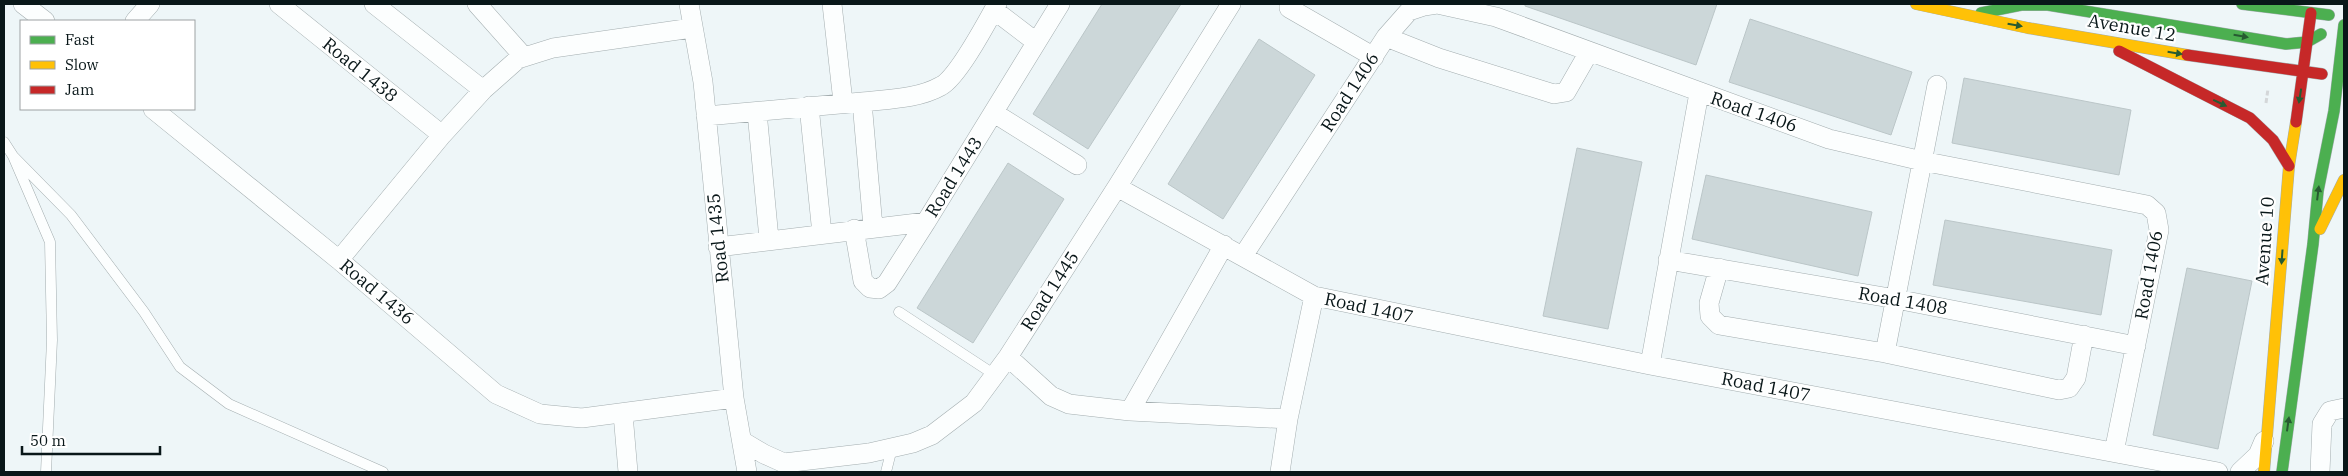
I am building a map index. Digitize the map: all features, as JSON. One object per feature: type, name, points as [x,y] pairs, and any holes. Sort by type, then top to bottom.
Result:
[{"type":"street","points":[[23,4],[44,20]]},
{"type":"street","points":[[136,20],[150,4]]},
{"type":"street","name":"Road 1438","points":[[279,4],[442,135]]},
{"type":"street","points":[[374,4],[483,90]]},
{"type":"street","name":"Road 1435","points":[[688,4],[703,82],[734,398],[747,472]]},
{"type":"street","points":[[832,4],[843,102]]},
{"type":"street","name":"Road 1443","points":[[718,247],[769,239],[926,222],[1060,4]]},
{"type":"street","name":"Road 1445","points":[[742,441],[764,454],[777,468],[814,466],[913,443],[932,434],[974,403],[1008,357],[1231,4]]},
{"type":"street","name":"Road 1406","points":[[1243,256],[1386,36],[1409,11],[1437,4],[1498,10],[1590,52],[1829,139],[1922,161],[2147,204],[2156,213],[2159,230],[2114,452]]},
{"type":"street","name":"Avenue 12","points":[[1916,4],[1968,16],[2099,40],[2341,77]]},
{"type":"street","points":[[1968,16],[2021,5],[2048,4],[2286,44],[2307,42],[2344,18]]},
{"type":"street","points":[[2242,4],[2312,8],[2344,18]]},
{"type":"street","points":[[484,6],[524,57]]},
{"type":"street","points":[[706,116],[843,102],[862,102],[922,93],[943,86],[956,72],[995,7],[1036,42]]},
{"type":"street","points":[[1289,8],[1374,57]]},
{"type":"street","name":"Avenue 10","points":[[2264,472],[2289,166],[2312,8]]},
{"type":"street","points":[[2282,472],[2313,244],[2318,191],[2341,77],[2344,25]]},
{"type":"street","points":[[339,260],[442,135],[483,90],[518,59],[553,48],[692,28]]},
{"type":"street","points":[[1386,36],[1439,58],[1554,94],[1566,92],[1590,52]]},
{"type":"street","points":[[2304,72],[2320,48],[2328,42],[2343,39]]},
{"type":"street","points":[[2099,40],[2250,118],[2273,140],[2289,166]]},
{"type":"street","points":[[1885,353],[1937,85]]},
{"type":"street","points":[[1650,365],[1699,93]]},
{"type":"street","points":[[862,102],[863,281],[870,288],[879,289],[887,283],[926,222]]},
{"type":"street","points":[[809,106],[822,234]]},
{"type":"street","name":"Road 1436","points":[[155,110],[339,260],[496,394],[540,414],[582,418],[734,398]]},
{"type":"street","points":[[757,112],[769,239]]},
{"type":"street","points":[[994,113],[1077,165]]},
{"type":"street","points":[[2313,244],[2344,180]]},
{"type":"street","name":"Road 1407","points":[[1117,187],[1314,296],[1650,365],[2218,472]]},
{"type":"street","points":[[1130,411],[1224,245]]},
{"type":"street","name":"Road 1408","points":[[1668,260],[1896,299],[2136,346]]},
{"type":"street","points":[[1719,268],[1709,303],[1710,316],[1718,325],[1885,353],[2059,390],[2069,388],[2076,378],[2084,335]]},
{"type":"street","name":"Road 1407","points":[[1280,472],[1288,419],[1314,296]]},
{"type":"street","points":[[1008,357],[1051,396],[1069,404],[1089,408],[1130,411],[1288,419]]},
{"type":"street","points":[[2320,472],[2322,424],[2330,412],[2344,408]]},
{"type":"street","points":[[623,414],[628,472]]},
{"type":"street","points":[[2240,472],[2258,455],[2268,430]]},
{"type":"lane","points":[[4,142],[13,156],[50,242],[52,340],[46,472]]},
{"type":"lane","points":[[13,156],[71,215],[144,312],[180,367],[229,404],[383,472]]},
{"type":"lane","points":[[898,312],[995,375]]},
{"type":"lane","points":[[886,472],[892,448]]},
{"type":"building","points":[[1102,4],[1181,4],[1088,149],[1033,114]]},
{"type":"building","points":[[1525,4],[1717,4],[1696,65],[1525,6]]},
{"type":"building","points":[[1750,19],[1912,72],[1891,135],[1729,82]]},
{"type":"building","points":[[1259,39],[1315,75],[1223,219],[1168,184]]},
{"type":"building","points":[[1964,78],[2131,110],[2119,175],[1952,143]]},
{"type":"building","points":[[1577,148],[1642,162],[1608,329],[1543,316]]},
{"type":"building","points":[[1008,163],[1064,199],[973,343],[917,308]]},
{"type":"building","points":[[1706,175],[1872,212],[1858,276],[1692,239]]},
{"type":"building","points":[[1945,220],[2112,250],[2101,315],[1933,285]]},
{"type":"building","points":[[2187,268],[2252,281],[2218,449],[2153,435]]},
{"type":"traffic: fast","points":[[2242,4],[2329,15]]},
{"type":"traffic: fast","points":[[1981,13],[2021,5],[2048,5],[2286,44],[2307,42],[2321,34]]},
{"type":"traffic: fast","points":[[2282,472],[2313,244],[2318,191],[2334,111],[2344,25]]},
{"type":"traffic: slow","points":[[1916,4],[2028,28],[2187,55]]},
{"type":"traffic: slow","points":[[2264,472],[2289,166],[2296,122]]},
{"type":"traffic: slow","points":[[2320,229],[2344,180]]},
{"type":"traffic: jam","points":[[2296,122],[2311,13]]},
{"type":"traffic: jam","points":[[2119,51],[2250,118],[2273,140],[2289,166]]},
{"type":"traffic: jam","points":[[2187,55],[2322,74]]}]
